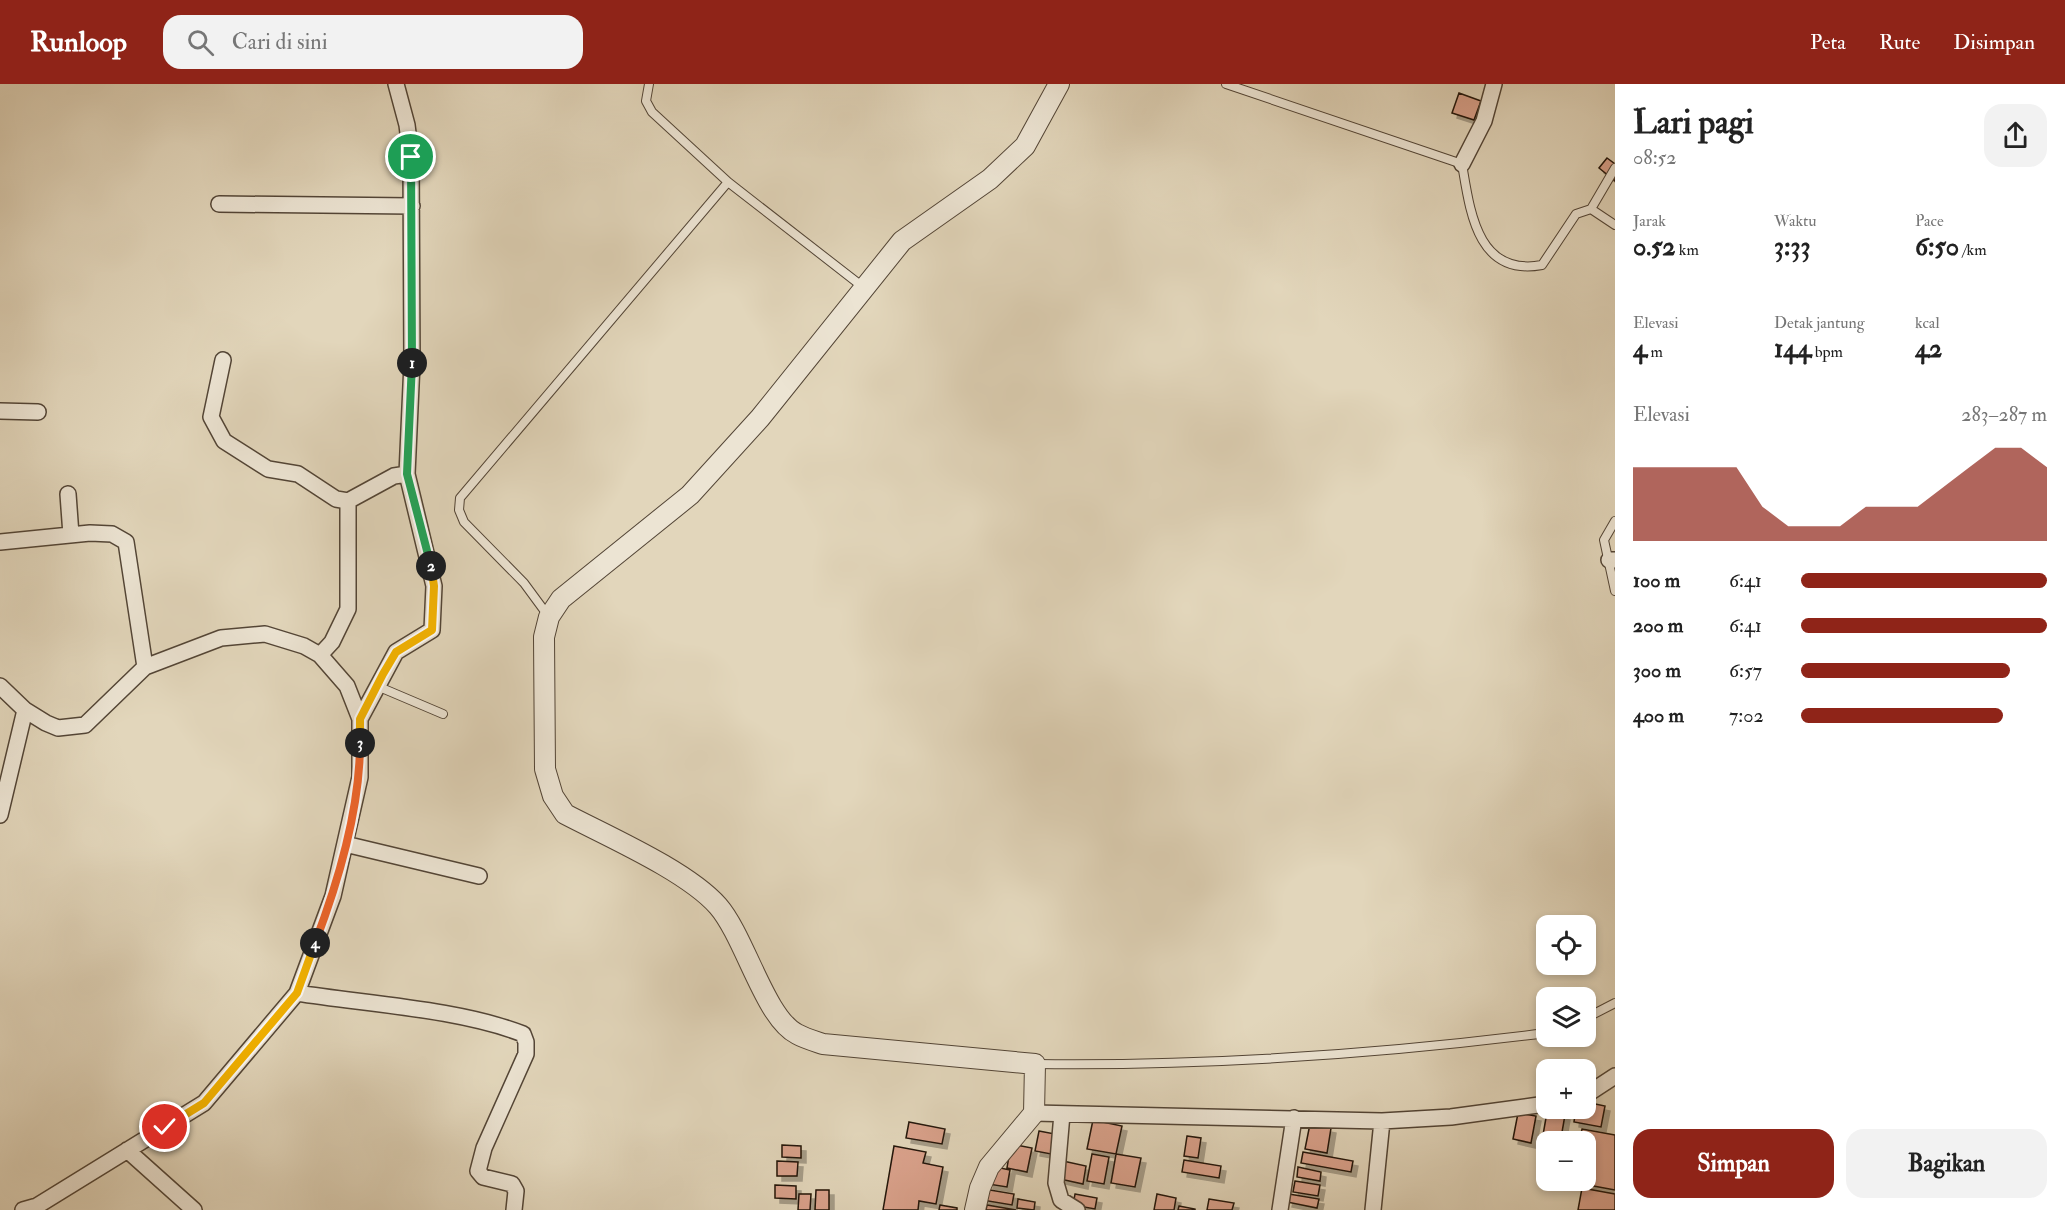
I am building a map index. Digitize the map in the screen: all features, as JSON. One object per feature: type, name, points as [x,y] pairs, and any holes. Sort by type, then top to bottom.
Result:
[{"type":"street","points":[[360,719],[396,652],[432,630],[434,586],[407,474],[412,363],[412,206],[407,125],[396,84]]},
{"type":"street","points":[[975,1210],[989,1167],[1034,1113],[1035,1064],[823,1044],[795,1034],[775,1012],[738,934],[718,906],[692,883],[565,814],[553,796],[545,769],[544,637],[549,617],[561,599],[690,495],[760,418],[902,241],[990,179],[1025,146],[1059,84]]},
{"type":"street","points":[[1462,164],[1484,121],[1494,84]]},
{"type":"street","points":[[219,204],[412,206]]},
{"type":"street","points":[[223,360],[211,417],[224,441],[268,469],[298,474],[336,499],[348,501],[394,476],[407,474]]},
{"type":"street","points":[[0,411],[38,412]]},
{"type":"street","points":[[68,494],[71,535]]},
{"type":"street","points":[[320,655],[332,642],[348,609],[348,501]]},
{"type":"street","points":[[0,542],[71,535],[112,534],[126,542],[145,667]]},
{"type":"street","points":[[0,686],[25,710],[58,728],[85,724],[145,667],[221,639],[265,634],[304,646],[320,655],[347,686],[360,719],[360,777],[345,844],[333,896],[297,993],[204,1103],[32,1209]]},
{"type":"street","points":[[0,815],[25,710]]},
{"type":"street","points":[[345,844],[479,876]]},
{"type":"street","points":[[297,993],[446,1015],[503,1026],[523,1034],[526,1054],[484,1148],[478,1171],[483,1177],[512,1184],[516,1191],[514,1210]]},
{"type":"street","points":[[1596,1088],[1615,1076]]},
{"type":"street","points":[[1034,1113],[1382,1121],[1451,1117],[1536,1105]]},
{"type":"street","points":[[1062,1114],[1056,1183],[1061,1200],[1077,1210]]},
{"type":"street","points":[[1280,1210],[1294,1118]]},
{"type":"street","points":[[1373,1210],[1382,1121]]},
{"type":"street","points":[[127,1150],[194,1210]]},
{"type":"lane","points":[[649,84],[646,102],[652,112],[729,182],[864,288]]},
{"type":"lane","points":[[1226,84],[1462,164],[1475,228],[1482,243],[1498,257],[1516,266],[1542,265],[1576,214],[1592,209],[1615,168]]},
{"type":"lane","points":[[549,617],[524,583],[464,522],[459,510],[460,498],[729,182]]},
{"type":"lane","points":[[1592,209],[1615,225]]},
{"type":"lane","points":[[1615,521],[1604,540],[1612,560],[1615,591]]},
{"type":"lane","points":[[377,686],[442,714]]},
{"type":"lane","points":[[1596,1013],[1615,1003]]},
{"type":"lane","points":[[1035,1064],[1154,1065],[1476,1042],[1536,1034]]},
{"type":"building","points":[[1459,93],[1481,101],[1474,120],[1452,113]]},
{"type":"building","points":[[1607,158],[1615,164],[1615,181],[1599,168]]},
{"type":"building","points":[[1596,1104],[1605,1106],[1601,1127],[1574,1122],[1574,1119],[1596,1119]]},
{"type":"building","points":[[1518,1113],[1536,1116],[1531,1143],[1513,1139]]},
{"type":"building","points":[[1546,1119],[1564,1119],[1562,1131],[1544,1131]]},
{"type":"building","points":[[1093,1120],[1122,1126],[1116,1154],[1087,1149]]},
{"type":"building","points":[[909,1122],[945,1129],[942,1144],[906,1138]]},
{"type":"building","points":[[1310,1124],[1331,1128],[1327,1153],[1305,1149]]},
{"type":"building","points":[[1039,1131],[1055,1134],[1051,1154],[1035,1151]]},
{"type":"building","points":[[1596,1132],[1615,1135],[1615,1190],[1596,1186]]},
{"type":"building","points":[[1187,1136],[1201,1138],[1198,1158],[1184,1156]]},
{"type":"building","points":[[1011,1144],[1032,1148],[1027,1172],[1007,1168]]},
{"type":"building","points":[[782,1145],[801,1146],[801,1158],[782,1157]]},
{"type":"building","points":[[894,1146],[926,1152],[923,1163],[943,1167],[936,1204],[919,1201],[918,1210],[883,1210]]},
{"type":"building","points":[[1303,1152],[1353,1161],[1351,1172],[1301,1163]]},
{"type":"building","points":[[1092,1154],[1109,1157],[1104,1184],[1087,1181]]},
{"type":"building","points":[[1116,1154],[1141,1158],[1135,1187],[1111,1183]]},
{"type":"building","points":[[1184,1160],[1221,1166],[1219,1178],[1182,1172]]},
{"type":"building","points":[[777,1161],[798,1162],[797,1176],[777,1176]]},
{"type":"building","points":[[1063,1161],[1086,1166],[1083,1184],[1060,1179]]},
{"type":"building","points":[[991,1166],[1010,1170],[1007,1187],[988,1184]]},
{"type":"building","points":[[1298,1167],[1321,1172],[1320,1181],[1297,1177]]},
{"type":"building","points":[[1295,1181],[1320,1185],[1318,1196],[1293,1192]]},
{"type":"building","points":[[775,1185],[796,1186],[796,1199],[775,1198]]},
{"type":"building","points":[[984,1189],[1014,1194],[1012,1205],[982,1200]]},
{"type":"building","points":[[816,1190],[829,1190],[829,1210],[815,1210]]},
{"type":"building","points":[[1581,1191],[1615,1194],[1615,1210],[1578,1210]]},
{"type":"building","points":[[799,1194],[811,1194],[810,1210],[798,1210]]},
{"type":"building","points":[[1075,1194],[1097,1198],[1095,1209],[1073,1205]]},
{"type":"building","points":[[1157,1194],[1176,1198],[1174,1210],[1154,1210]]},
{"type":"building","points":[[1289,1194],[1319,1199],[1317,1208],[1287,1202]]},
{"type":"building","points":[[1018,1199],[1035,1202],[1034,1210],[1017,1208]]},
{"type":"building","points":[[1209,1199],[1234,1203],[1232,1210],[1207,1210]]},
{"type":"building","points":[[940,1205],[957,1208],[957,1210],[939,1210]]},
{"type":"building","points":[[987,1205],[1016,1210],[986,1210]]},
{"type":"building","points":[[1179,1206],[1195,1209],[1195,1210],[1178,1210]]},
{"type":"route","points":[[165,1127],[204,1103],[297,993],[333,896],[360,777],[360,719],[396,652],[432,630],[434,586],[428,550],[411,480],[407,474],[412,363],[411,157]]}]
